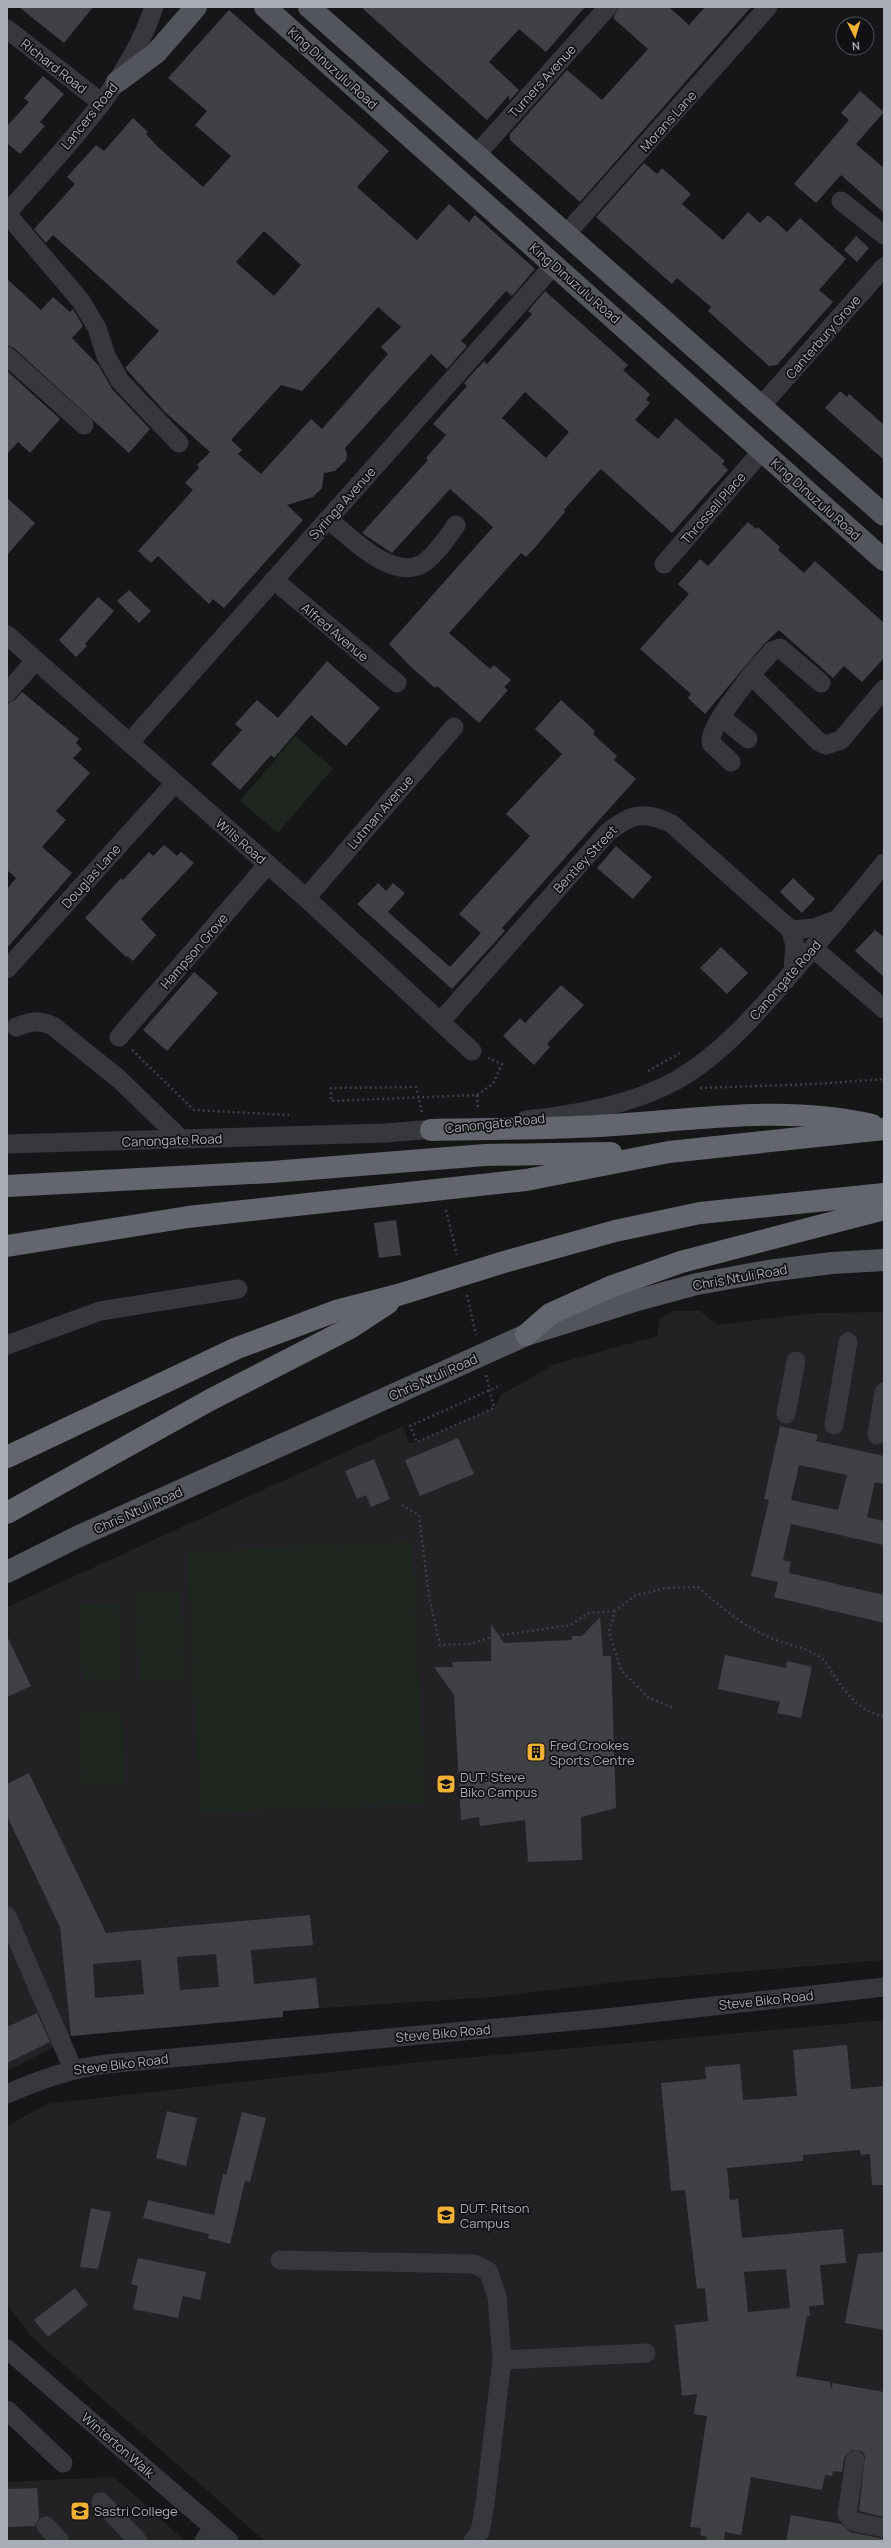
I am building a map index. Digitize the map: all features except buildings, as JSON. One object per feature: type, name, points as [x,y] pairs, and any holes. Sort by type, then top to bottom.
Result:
[{"type":"highway","points":[[424,1118],[597,1126],[800,1114],[839,1117],[884,1128]]},
{"type":"highway","points":[[7,1246],[188,1217],[526,1180],[669,1152],[884,1128]]},
{"type":"highway","points":[[7,1186],[272,1172],[485,1155],[669,1152]]},
{"type":"highway","points":[[7,1457],[237,1348],[305,1321],[398,1295],[504,1262],[638,1226],[700,1213],[884,1194]]},
{"type":"highway","points":[[526,1335],[550,1314],[638,1277],[695,1258],[884,1209]]},
{"type":"highway","points":[[7,1513],[210,1400],[350,1328],[398,1295]]},
{"type":"main road","points":[[117,82],[156,53],[196,7]]},
{"type":"main road","name":"King Dinuzulu Road","points":[[265,7],[884,560]]},
{"type":"main road","points":[[309,7],[567,233],[884,515]]},
{"type":"main road","name":"Chris Ntuli Road","points":[[7,1572],[84,1534],[526,1335],[634,1301],[697,1284],[768,1270],[832,1263],[884,1260]]},
{"type":"street","name":"Lancers Road","points":[[7,214],[102,103],[117,82],[147,28],[154,7]]},
{"type":"street","name":"Turners Avenue","points":[[477,154],[608,7]]},
{"type":"street","name":"Morans Lane","points":[[567,233],[768,7]]},
{"type":"street","name":"Richard Road","points":[[7,29],[102,103]]},
{"type":"street","points":[[841,201],[884,235]]},
{"type":"street","points":[[7,214],[67,284],[87,310],[97,328],[106,356],[120,381],[179,443]]},
{"type":"street","name":"Syringa Avenue","points":[[130,742],[554,265]]},
{"type":"street","name":"Canterbury Grove","points":[[761,406],[884,267]]},
{"type":"street","points":[[7,356],[84,425]]},
{"type":"street","name":"Throssell Place","points":[[664,564],[762,452]]},
{"type":"street","points":[[328,519],[377,558],[397,567],[411,567],[424,563],[440,547],[456,525]]},
{"type":"street","name":"Alfred Avenue","points":[[274,580],[336,634],[397,683]]},
{"type":"street","name":"Wills Road","points":[[7,635],[268,864],[472,1051]]},
{"type":"street","points":[[731,762],[711,743],[712,735],[721,717],[751,675],[772,651],[780,648],[821,683]]},
{"type":"street","points":[[7,693],[35,661]]},
{"type":"street","points":[[751,675],[819,742],[826,745],[841,740],[884,689]]},
{"type":"street","points":[[721,717],[748,739]]},
{"type":"street","name":"Lutman Avenue","points":[[306,898],[454,727]]},
{"type":"street","name":"Douglas Lane","points":[[7,970],[175,783]]},
{"type":"street","name":"Bentley Street","points":[[440,1022],[606,833],[628,817],[650,815],[672,824],[791,930]]},
{"type":"street","name":"Canongate Road","points":[[7,1144],[181,1139],[424,1118],[583,1112],[640,1097],[668,1084],[700,1064],[726,1043],[754,1016],[838,919],[884,863]]},
{"type":"street","name":"Hampson Grove","points":[[119,1037],[268,864]]},
{"type":"street","points":[[793,971],[795,946],[791,930],[807,930],[838,919]]},
{"type":"street","points":[[813,948],[884,1009]]},
{"type":"street","points":[[16,1027],[34,1021],[43,1022],[53,1026],[119,1079],[181,1139]]},
{"type":"street","points":[[7,1345],[100,1311],[238,1289]]},
{"type":"street","points":[[834,1425],[848,1342]]},
{"type":"street","points":[[786,1414],[796,1361]]},
{"type":"street","points":[[877,1435],[884,1392]]},
{"type":"street","points":[[7,1916],[73,2069]]},
{"type":"street","name":"Steve Biko Road","points":[[7,2094],[37,2080],[73,2069],[598,2019],[884,1987]]},
{"type":"street","points":[[280,2260],[474,2264],[488,2271],[497,2296],[502,2360],[485,2503],[480,2532],[473,2541]]},
{"type":"street","name":"Winterton Walk","points":[[7,2349],[209,2534],[229,2541]]},
{"type":"street","points":[[502,2360],[646,2353]]},
{"type":"street","points":[[7,2410],[63,2463]]},
{"type":"street","points":[[855,2460],[847,2514],[852,2521],[884,2528]]},
{"type":"street","points":[[101,2502],[138,2541]]},
{"type":"street","points":[[46,2526],[60,2541]]},
{"type":"path","points":[[119,1037],[194,1110],[295,1115]]},
{"type":"path","points":[[424,1118],[418,1097],[417,1092],[416,1086],[331,1088],[331,1101],[408,1098],[415,1097],[423,1097],[431,1096],[477,1095],[493,1084],[502,1064],[472,1051]]},
{"type":"path","points":[[684,1051],[646,1072],[668,1084],[685,1089],[815,1084],[884,1079]]},
{"type":"path","points":[[471,1113],[479,1113],[477,1095]]},
{"type":"path","points":[[445,1206],[458,1260]]},
{"type":"path","points":[[466,1292],[477,1338]]},
{"type":"path","points":[[485,1369],[494,1408],[417,1442],[410,1426],[501,1385]]},
{"type":"path","points":[[402,1505],[419,1515],[429,1596],[440,1645],[470,1644],[495,1636],[571,1626],[588,1613],[615,1611],[634,1596],[666,1588],[698,1587],[724,1610],[770,1638],[808,1649],[823,1660],[840,1685],[868,1713],[884,1717]]},
{"type":"path","points":[[615,1611],[609,1632],[621,1670],[648,1698],[672,1707]]},
{"type":"shaded area","points":[[295,736],[333,768],[278,833],[240,801]]},
{"type":"shaded area","name":"DUT: Steve Biko Campus","points":[[674,1311],[700,1311],[718,1325],[815,1313],[884,1312],[884,1960],[625,1981],[493,1997],[322,2008],[77,2029],[62,2043],[7,2071],[7,1607],[403,1426],[409,1443],[417,1442],[494,1408],[501,1395],[555,1364],[657,1336],[660,1318]]},
{"type":"shaded area","points":[[412,1541],[425,1803],[200,1813],[187,1552]]},
{"type":"shaded area","points":[[180,1591],[185,1680],[140,1682],[135,1594]]},
{"type":"shaded area","points":[[119,1603],[123,1678],[83,1680],[79,1605]]},
{"type":"shaded area","points":[[122,1710],[125,1784],[81,1786],[78,1711]]},
{"type":"shaded area","name":"DUT: Ritson Campus","points":[[884,2020],[884,2541],[265,2541],[33,2338],[7,2305],[7,2126],[47,2104],[409,2063]]},
{"type":"shaded area","name":"Sastri College","points":[[114,2477],[185,2541],[7,2541],[7,2482]]},
{"type":"place","name":"Fred Crookes Sports Centre","points":[[536,1752]]},
{"type":"place","name":"DUT: Steve Biko Campus","points":[[446,1784]]},
{"type":"place","name":"DUT: Ritson Campus","points":[[446,2215]]},
{"type":"place","name":"Sastri College","points":[[80,2511]]}]
